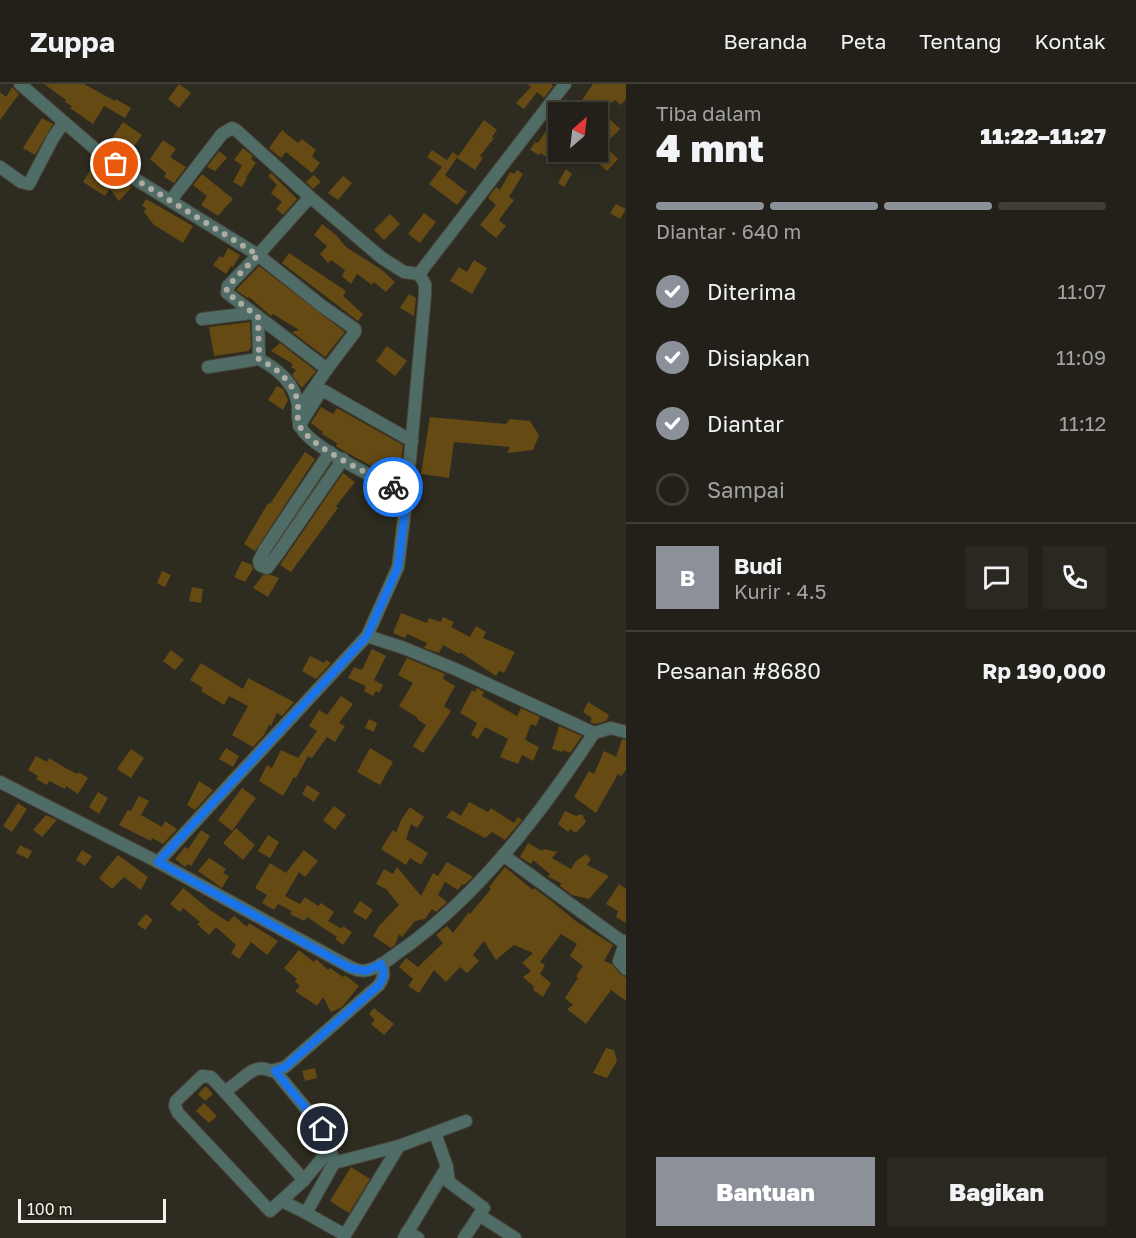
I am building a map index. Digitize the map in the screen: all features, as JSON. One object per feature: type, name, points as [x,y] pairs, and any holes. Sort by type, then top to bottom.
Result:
[{"type":"street","points":[[20,84],[127,174],[258,255],[355,329],[356,332],[297,411]]},
{"type":"street","points":[[419,274],[564,84]]},
{"type":"street","points":[[0,167],[21,182],[29,184],[64,122]]},
{"type":"street","points":[[171,200],[222,134],[232,128],[389,263],[404,272],[419,274]]},
{"type":"street","points":[[310,197],[228,286],[226,292],[327,369]]},
{"type":"street","points":[[158,862],[367,636],[398,567],[407,495],[425,295],[425,284],[419,274]]},
{"type":"street","points":[[202,319],[255,315]]},
{"type":"street","points":[[208,367],[257,358],[259,354],[255,315]]},
{"type":"street","points":[[257,358],[286,379],[296,396],[299,426],[316,443],[407,495]]},
{"type":"street","points":[[299,426],[324,391],[412,441]]},
{"type":"street","points":[[330,452],[265,549],[259,561],[263,568],[267,568],[277,555],[343,459]]},
{"type":"street","points":[[367,636],[445,665],[594,733]]},
{"type":"street","points":[[0,782],[158,862],[350,968],[366,971],[381,964],[445,916],[502,855],[568,771],[594,733],[611,728],[626,732]]},
{"type":"street","points":[[502,855],[625,942],[619,961],[626,969]]},
{"type":"street","points":[[224,1091],[231,1089],[256,1068],[275,1071],[285,1067],[379,985],[384,978],[381,964]]},
{"type":"street","points":[[275,1071],[323,1129],[334,1163],[306,1213]]},
{"type":"street","points":[[304,1180],[211,1077],[202,1076],[176,1101],[175,1110],[270,1211],[304,1180],[330,1149]]},
{"type":"street","points":[[334,1163],[399,1146],[466,1121]]},
{"type":"street","points":[[435,1133],[447,1167],[449,1182],[484,1208],[464,1238]]},
{"type":"street","points":[[282,1201],[348,1236],[399,1146]]},
{"type":"street","points":[[410,1236],[447,1167]]},
{"type":"street","points":[[479,1215],[515,1238]]},
{"type":"building","points":[[44,84],[84,84],[131,108],[125,118],[104,106],[93,124],[70,108],[72,106],[65,102],[66,100]]},
{"type":"building","points":[[179,84],[191,93],[179,108],[168,99]]},
{"type":"building","points":[[528,84],[551,84],[553,86],[544,98],[537,92],[524,109],[516,103],[531,87]]},
{"type":"building","points":[[593,84],[626,84],[626,99],[621,105],[615,100],[608,105],[608,102],[581,102]]},
{"type":"building","points":[[12,87],[19,94],[0,120],[0,92],[6,97]]},
{"type":"building","points":[[42,118],[53,124],[35,155],[23,148]]},
{"type":"building","points":[[608,118],[620,129],[611,138],[608,135]]},
{"type":"building","points":[[484,120],[497,130],[492,137],[494,138],[480,156],[483,158],[475,170],[457,158]]},
{"type":"building","points":[[123,122],[142,135],[130,152],[111,140]]},
{"type":"building","points":[[548,128],[548,157],[530,150],[535,142],[538,143]]},
{"type":"building","points":[[282,130],[298,143],[302,139],[316,150],[312,156],[320,163],[312,173],[286,152],[281,158],[269,148]]},
{"type":"building","points":[[163,140],[176,149],[170,157],[186,167],[174,183],[164,177],[166,173],[150,159]]},
{"type":"building","points":[[243,148],[253,156],[251,159],[256,163],[242,187],[233,182],[242,165],[234,160]]},
{"type":"building","points":[[608,149],[618,159],[607,171],[597,162],[608,162]]},
{"type":"building","points":[[432,150],[447,160],[453,152],[458,156],[445,175],[467,192],[457,205],[429,184],[442,167],[427,157]]},
{"type":"building","points":[[219,151],[227,158],[215,171],[207,167]]},
{"type":"building","points":[[96,161],[132,187],[119,201],[110,189],[105,196],[83,182]]},
{"type":"building","points":[[566,169],[572,174],[564,187],[558,183]]},
{"type":"building","points":[[517,170],[523,174],[509,197],[514,200],[499,220],[506,226],[496,238],[480,225],[496,205],[488,198],[496,187],[500,190],[510,172],[514,174]]},
{"type":"building","points":[[271,173],[297,199],[283,215],[276,209],[282,202],[271,193],[277,185],[268,176]]},
{"type":"building","points":[[202,174],[233,199],[218,216],[201,205],[207,196],[193,185]]},
{"type":"building","points":[[314,175],[321,182],[313,189],[306,182]]},
{"type":"building","points":[[343,176],[352,183],[338,200],[328,193]]},
{"type":"building","points":[[146,199],[193,226],[183,243],[154,225],[144,212],[146,208],[142,206]]},
{"type":"building","points":[[616,204],[626,209],[620,219],[610,213]]},
{"type":"building","points":[[424,213],[436,222],[420,243],[408,234]]},
{"type":"building","points":[[390,214],[400,224],[384,240],[374,230]]},
{"type":"building","points":[[322,224],[346,247],[382,270],[395,282],[386,292],[374,282],[372,285],[357,274],[351,284],[342,276],[345,270],[331,260],[328,263],[320,254],[327,246],[314,235]]},
{"type":"building","points":[[228,248],[240,255],[226,274],[213,265],[220,256],[223,258]]},
{"type":"building","points":[[289,253],[346,291],[343,296],[363,314],[358,321],[282,263]]},
{"type":"building","points":[[474,260],[487,268],[472,294],[450,281],[459,267],[467,272]]},
{"type":"building","points":[[259,266],[345,332],[325,357],[292,332],[299,330],[273,314],[271,316],[248,296],[249,299],[236,290]]},
{"type":"building","points":[[409,294],[416,298],[414,316],[400,308]]},
{"type":"building","points":[[250,322],[251,347],[248,351],[214,356],[209,327]]},
{"type":"building","points":[[280,343],[316,371],[302,388],[292,375],[296,370],[291,367],[293,364],[271,351]]},
{"type":"building","points":[[387,346],[407,361],[395,376],[376,361]]},
{"type":"building","points":[[277,386],[283,389],[288,400],[283,410],[268,400]]},
{"type":"building","points":[[321,407],[333,414],[337,408],[403,445],[399,481],[342,450],[336,446],[337,443],[322,434],[323,432],[311,423]]},
{"type":"building","points":[[430,417],[506,424],[510,419],[530,421],[539,435],[533,450],[507,453],[510,447],[454,442],[449,478],[421,474]]},
{"type":"building","points":[[305,452],[315,459],[255,551],[244,544],[268,503],[270,504]]},
{"type":"building","points":[[343,473],[355,482],[291,572],[280,565]]},
{"type":"building","points":[[242,561],[252,565],[253,569],[245,582],[234,577]]},
{"type":"building","points":[[162,571],[171,575],[165,587],[157,583]]},
{"type":"building","points":[[263,575],[279,578],[268,597],[253,588]]},
{"type":"building","points":[[192,587],[203,589],[201,603],[189,601]]},
{"type":"building","points":[[401,613],[427,623],[429,618],[441,622],[443,617],[454,622],[451,627],[470,637],[476,626],[486,632],[483,638],[515,652],[504,673],[499,671],[496,676],[460,652],[459,654],[443,645],[439,653],[424,648],[427,643],[407,634],[405,638],[393,633]]},
{"type":"building","points":[[372,649],[386,656],[374,680],[383,685],[379,693],[376,691],[373,696],[364,691],[366,686],[348,678],[354,667],[362,670]]},
{"type":"building","points":[[171,650],[184,660],[175,670],[163,661]]},
{"type":"building","points":[[310,656],[324,663],[326,660],[331,663],[316,679],[302,671]]},
{"type":"building","points":[[407,658],[445,674],[443,679],[455,686],[444,706],[451,711],[423,753],[413,746],[426,725],[399,706],[413,683],[398,675]]},
{"type":"building","points":[[201,663],[243,689],[248,678],[294,702],[282,716],[277,713],[271,726],[269,725],[264,735],[253,747],[232,735],[248,706],[229,696],[224,705],[201,691],[203,688],[190,680]]},
{"type":"building","points":[[477,688],[484,692],[482,696],[517,716],[521,708],[540,717],[536,726],[531,724],[525,740],[539,747],[533,761],[522,755],[518,764],[500,757],[508,739],[485,727],[478,739],[471,735],[477,723],[460,713],[472,690],[475,692]]},
{"type":"building","points":[[341,696],[353,704],[339,723],[345,726],[335,742],[327,737],[312,758],[308,756],[283,796],[259,781],[267,765],[272,768],[281,750],[298,758],[317,731],[309,726],[319,710],[327,715]]},
{"type":"building","points":[[588,702],[609,715],[606,721],[595,724],[590,722],[592,718],[583,712]]},
{"type":"building","points":[[369,719],[377,723],[374,732],[365,728]]},
{"type":"building","points":[[559,726],[582,736],[570,753],[552,749]]},
{"type":"building","points":[[622,739],[626,740],[626,770],[621,776],[618,774],[596,813],[574,797],[589,771],[594,774],[604,751],[616,757]]},
{"type":"building","points":[[226,748],[239,756],[233,767],[219,759]]},
{"type":"building","points":[[370,748],[393,762],[380,785],[357,772]]},
{"type":"building","points":[[131,749],[144,758],[131,778],[117,769]]},
{"type":"building","points":[[36,756],[47,762],[49,758],[88,778],[78,794],[66,786],[65,789],[49,781],[47,785],[36,779],[38,776],[28,770]]},
{"type":"building","points":[[199,781],[213,790],[195,810],[187,805]]},
{"type":"building","points":[[307,785],[320,793],[314,802],[302,794]]},
{"type":"building","points":[[242,788],[256,798],[232,831],[218,820]]},
{"type":"building","points":[[98,792],[108,798],[99,814],[89,807]]},
{"type":"building","points":[[139,796],[149,801],[141,815],[162,827],[165,821],[177,829],[163,844],[152,838],[151,841],[119,825],[128,810],[131,811]]},
{"type":"building","points":[[469,802],[488,812],[491,808],[514,823],[518,817],[522,820],[505,840],[492,832],[485,838],[446,817],[452,810],[461,816]]},
{"type":"building","points":[[18,803],[27,809],[12,832],[3,826]]},
{"type":"building","points":[[334,806],[346,815],[335,830],[323,820]]},
{"type":"building","points":[[410,807],[424,817],[417,828],[411,824],[406,839],[428,853],[421,865],[410,858],[406,865],[381,849],[393,830],[396,833]]},
{"type":"building","points":[[565,811],[576,816],[582,814],[586,822],[576,833],[570,829],[568,832],[558,824]]},
{"type":"building","points":[[46,815],[57,820],[42,837],[33,830]]},
{"type":"building","points":[[236,828],[255,845],[243,860],[223,843]]},
{"type":"building","points":[[201,830],[210,836],[191,866],[188,864],[185,867],[175,859],[185,847],[188,849]]},
{"type":"building","points":[[268,835],[279,842],[270,858],[258,851]]},
{"type":"building","points":[[528,843],[542,851],[544,849],[557,852],[552,858],[571,869],[576,861],[586,854],[591,859],[587,865],[609,876],[589,899],[572,895],[560,886],[561,883],[548,877],[550,874],[533,860],[531,864],[520,857]]},
{"type":"building","points":[[20,845],[32,851],[28,859],[16,853]]},
{"type":"building","points":[[82,850],[92,856],[85,866],[76,860]]},
{"type":"building","points":[[304,850],[318,861],[305,877],[299,872],[285,896],[300,904],[305,897],[318,906],[321,903],[334,912],[328,921],[352,932],[343,945],[335,939],[337,937],[307,917],[304,921],[290,914],[292,911],[278,904],[274,910],[262,903],[267,895],[255,888],[270,863],[286,873]]},
{"type":"building","points":[[118,855],[148,877],[141,890],[124,877],[112,889],[99,878]]},
{"type":"building","points":[[209,858],[226,869],[223,873],[229,876],[222,888],[198,871]]},
{"type":"building","points":[[447,862],[473,877],[464,885],[462,884],[458,890],[445,882],[438,895],[447,902],[436,912],[432,909],[425,919],[415,921],[402,937],[399,934],[395,945],[391,948],[373,936],[379,926],[399,905],[386,889],[376,884],[384,869],[393,874],[397,867],[421,896],[433,873],[438,876]]},
{"type":"building","points":[[505,867],[577,922],[613,945],[604,961],[612,964],[620,974],[626,977],[626,1001],[611,990],[586,1024],[567,1009],[573,1005],[565,998],[583,966],[570,956],[577,944],[561,934],[540,962],[545,965],[540,974],[551,983],[543,997],[533,990],[534,987],[523,977],[531,971],[522,963],[533,953],[514,945],[496,960],[484,941],[473,955],[479,961],[467,973],[460,967],[446,982],[434,970],[419,993],[408,986],[413,979],[399,967],[406,958],[418,967],[443,943],[436,935],[447,926],[453,933],[491,889],[489,887]]},
{"type":"building","points":[[619,884],[626,889],[626,923],[616,917],[618,911],[606,904]]},
{"type":"building","points":[[183,888],[228,922],[234,916],[247,927],[249,923],[278,941],[267,955],[251,942],[239,959],[231,953],[236,945],[216,927],[209,935],[197,924],[200,922],[183,908],[180,912],[170,904]]},
{"type":"building","points":[[360,901],[373,910],[366,920],[353,912]]},
{"type":"building","points":[[146,914],[153,920],[145,930],[137,924]]},
{"type":"building","points":[[299,950],[314,962],[316,959],[328,970],[330,968],[343,977],[345,975],[359,986],[342,1007],[331,1012],[323,997],[317,1006],[295,991],[300,986],[295,981],[297,979],[284,968]]},
{"type":"building","points":[[374,1008],[394,1024],[384,1035],[371,1024],[375,1020],[369,1014]]},
{"type":"building","points":[[606,1048],[614,1050],[617,1061],[607,1078],[593,1073]]},
{"type":"building","points":[[315,1068],[317,1078],[305,1081],[302,1071]]},
{"type":"building","points":[[206,1086],[213,1094],[205,1101],[198,1094]]},
{"type":"building","points":[[204,1103],[217,1116],[209,1123],[196,1111]]},
{"type":"building","points":[[351,1167],[370,1179],[349,1213],[330,1201]]},
{"type":"way so far","points":[[116,164],[127,174],[258,255],[226,288],[228,296],[258,317],[259,354],[257,358],[272,366],[286,379],[298,403],[299,426],[308,436],[330,452],[393,487]]},
{"type":"route","points":[[323,1129],[275,1071],[285,1067],[379,985],[384,978],[381,964],[366,971],[350,968],[158,862],[367,636],[398,567],[407,495],[393,487]]}]
